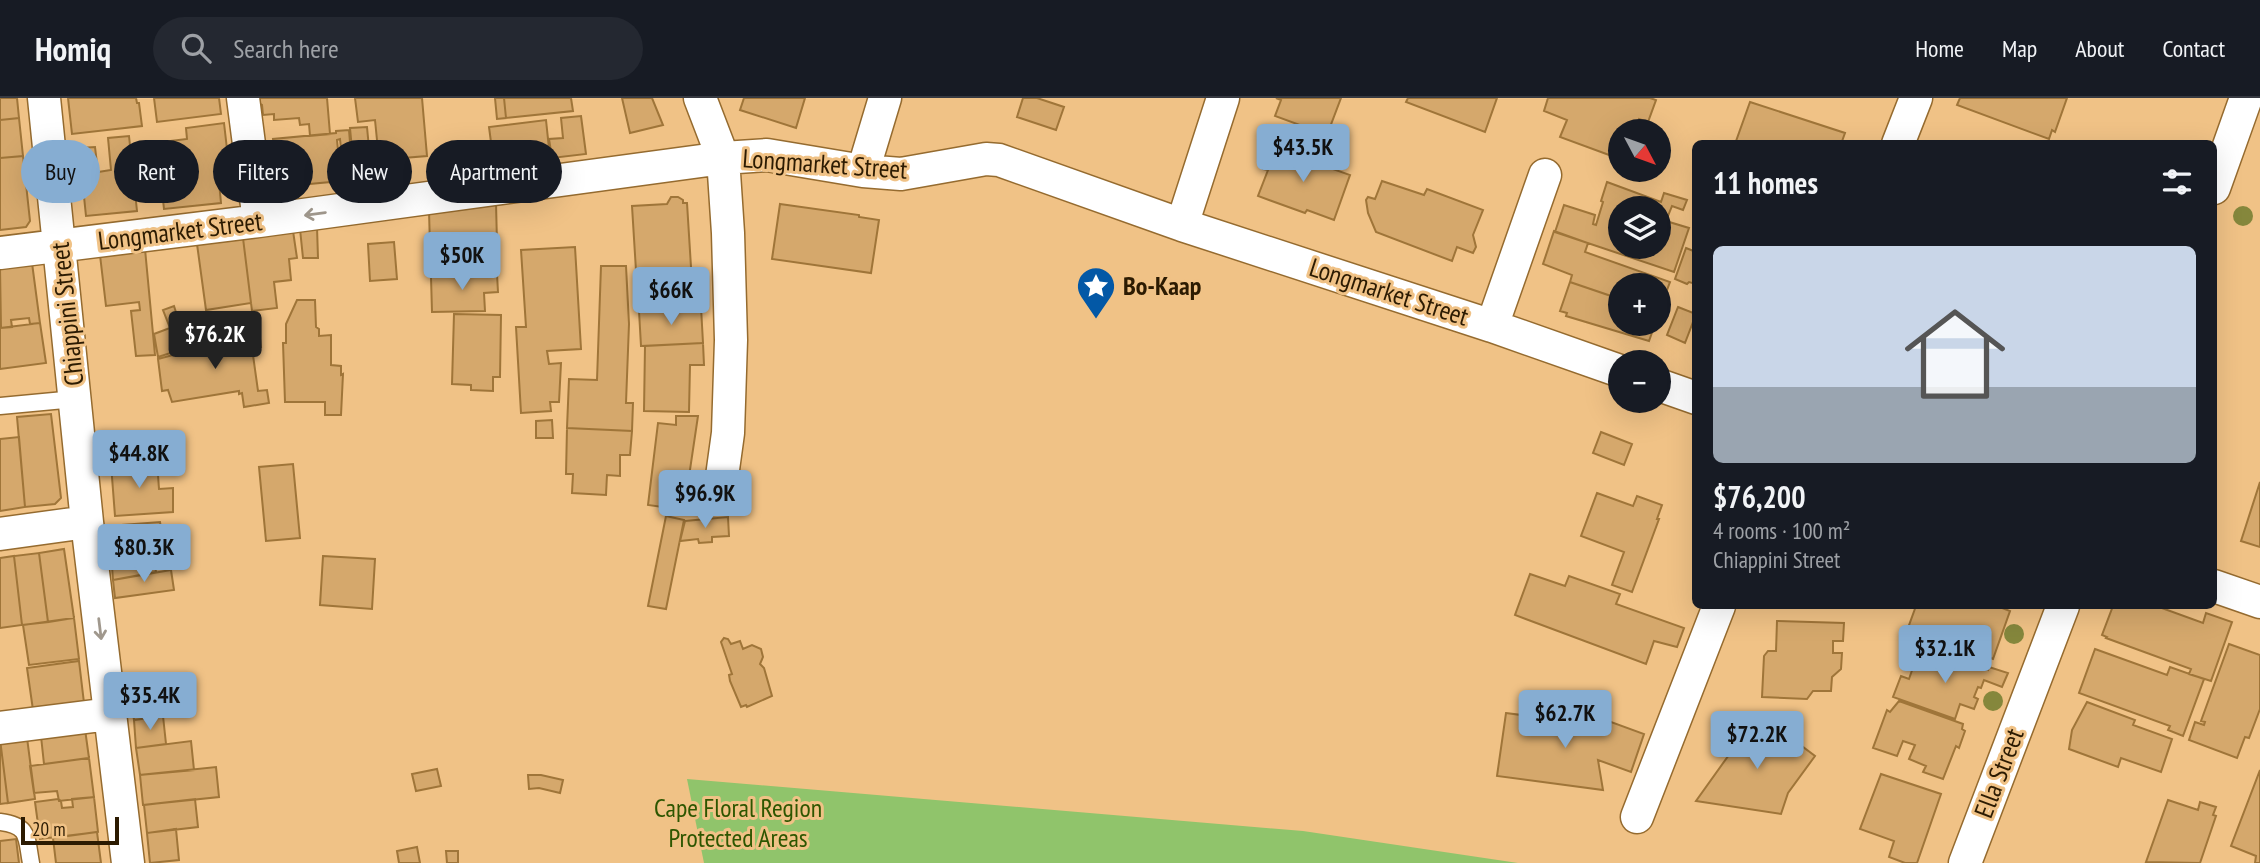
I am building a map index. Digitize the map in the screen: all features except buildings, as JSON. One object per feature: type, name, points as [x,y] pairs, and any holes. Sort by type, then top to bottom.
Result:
[{"type":"street","name":"Chiappini Street","points":[[44,98],[87,522],[128,863]]},
{"type":"street","points":[[243,98],[259,221]]},
{"type":"street","points":[[700,98],[723,158],[728,233],[731,340],[728,433],[720,491]]},
{"type":"street","points":[[863,171],[885,98]]},
{"type":"street","points":[[1182,225],[1223,98]]},
{"type":"street","points":[[1900,140],[1916,98]]},
{"type":"street","points":[[2217,180],[2246,98]]},
{"type":"street","name":"Longmarket Street","points":[[0,253],[723,158],[767,155],[863,171],[901,174],[986,159],[999,160],[1182,225],[1608,367]]},
{"type":"street","points":[[1492,326],[1545,175]]},
{"type":"street","points":[[1671,389],[1692,397]]},
{"type":"street","points":[[0,534],[87,522]]},
{"type":"street","points":[[2217,587],[2260,602]]},
{"type":"street","points":[[1637,817],[1717,609]]},
{"type":"street","name":"Ella Street","points":[[1965,863],[2062,609]]},
{"type":"street","points":[[0,728],[110,714]]},
{"type":"lane","points":[[0,406],[75,399]]},
{"type":"lane","points":[[0,821],[19,825],[25,833],[31,863]]},
{"type":"green space","name":"Cape Floral Region Protected Areas","points":[[687,779],[1303,831],[1518,863],[704,863]]},
{"type":"place","name":"Bo-Kaap","points":[[1096,320]]}]
